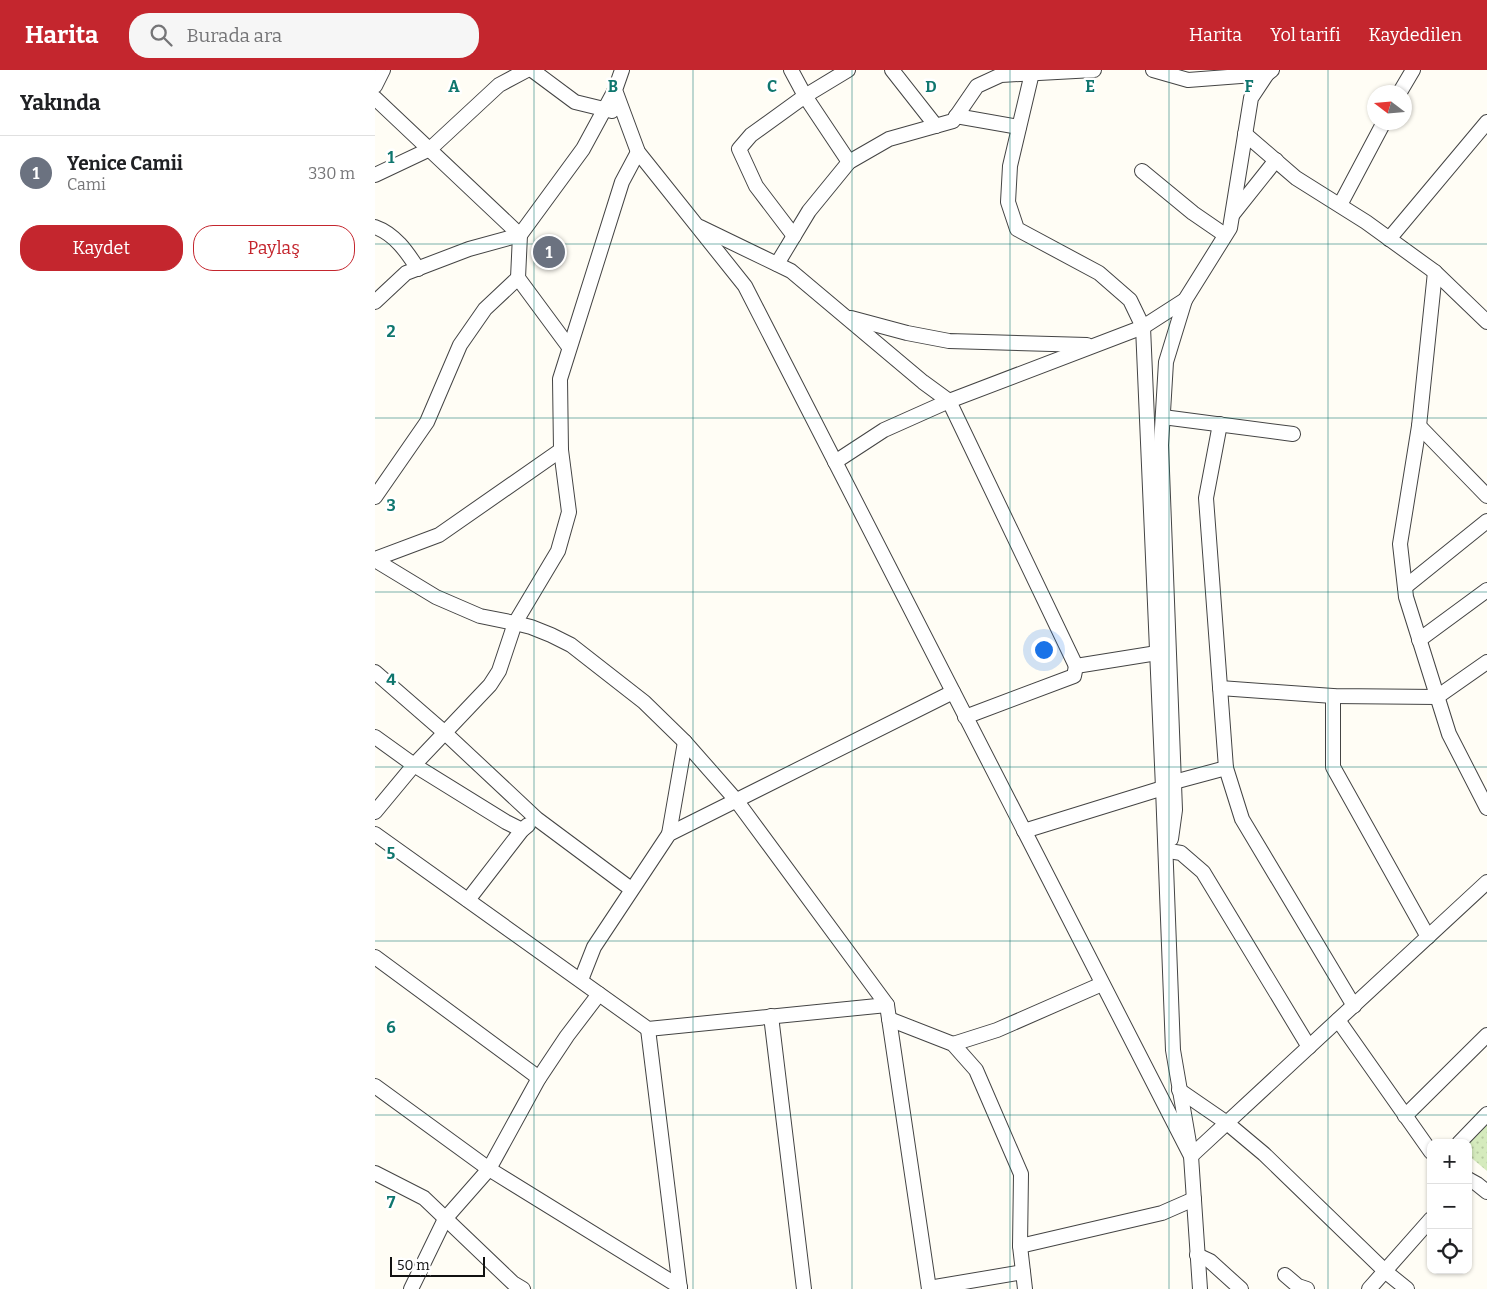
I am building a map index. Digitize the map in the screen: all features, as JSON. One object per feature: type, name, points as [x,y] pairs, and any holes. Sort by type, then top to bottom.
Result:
[{"type":"street","points":[[375,86],[383,70]]},
{"type":"street","points":[[497,70],[499,85]]},
{"type":"street","points":[[375,174],[430,149],[499,85],[527,70]]},
{"type":"street","points":[[532,70],[575,102],[624,114]]},
{"type":"street","points":[[569,347],[518,278],[520,235],[583,149],[615,90],[622,70]]},
{"type":"street","points":[[791,70],[805,96],[849,162]]},
{"type":"street","points":[[794,236],[756,186],[739,149],[751,135],[805,96],[848,70]]},
{"type":"street","points":[[892,70],[936,126]]},
{"type":"street","points":[[777,264],[809,211],[849,162],[889,139],[953,121],[977,86],[1000,73],[1094,70]]},
{"type":"street","points":[[1153,70],[1188,80],[1270,72]]},
{"type":"street","points":[[1405,85],[1413,70]]},
{"type":"street","points":[[1199,1289],[1191,1156],[1173,1050],[1166,869],[1169,785],[1161,445],[1166,362],[1185,300],[1230,228],[1251,98],[1270,72]]},
{"type":"street","points":[[1032,73],[1011,166],[1008,202],[1017,229],[1099,273],[1130,300],[1143,327],[1157,653],[1169,785],[1175,810],[1166,869]]},
{"type":"street","points":[[615,90],[638,152],[745,286],[1191,1156]]},
{"type":"street","points":[[375,98],[520,235]]},
{"type":"street","points":[[956,116],[1019,127]]},
{"type":"street","points":[[1389,239],[1487,122]]},
{"type":"street","points":[[1340,205],[1380,130]]},
{"type":"street","points":[[1245,134],[1296,178],[1340,205],[1435,272],[1487,322]]},
{"type":"street","points":[[375,812],[414,765],[490,685],[499,671],[515,622],[558,551],[569,512],[561,450],[560,379],[622,182],[638,152]]},
{"type":"street","points":[[1232,215],[1276,160]]},
{"type":"street","points":[[1142,171],[1225,235]]},
{"type":"street","points":[[697,226],[791,271],[923,382],[949,401],[1076,666],[1074,676],[965,717]]},
{"type":"street","points":[[375,227],[393,236],[418,269]]},
{"type":"street","points":[[375,302],[406,273],[469,249],[520,235]]},
{"type":"street","points":[[1435,272],[1419,426],[1400,544],[1406,597],[1449,734],[1486,804]]},
{"type":"street","points":[[375,497],[427,422],[460,345],[485,309],[518,278]]},
{"type":"street","points":[[835,462],[884,430],[949,401],[1143,327],[1185,300]]},
{"type":"street","points":[[846,317],[907,333],[949,341],[1095,345]]},
{"type":"street","points":[[1163,417],[1293,434]]},
{"type":"street","points":[[1220,424],[1206,498],[1226,768],[1242,819],[1354,1006]]},
{"type":"street","points":[[1419,426],[1487,496]]},
{"type":"street","points":[[375,560],[439,535],[561,450]]},
{"type":"street","points":[[1405,586],[1487,521]]},
{"type":"street","points":[[375,560],[436,596],[480,616],[515,622],[551,635],[571,645],[644,702],[685,742],[736,800],[887,1004],[929,1289],[1023,1272]]},
{"type":"street","points":[[1419,640],[1487,590]]},
{"type":"street","points":[[1076,666],[1157,653]]},
{"type":"street","points":[[1220,688],[1333,696],[1437,696],[1487,662]]},
{"type":"street","points":[[375,672],[444,732],[537,819],[631,889]]},
{"type":"street","points":[[669,834],[953,692]]},
{"type":"street","points":[[1333,696],[1333,767],[1428,937]]},
{"type":"street","points":[[375,736],[414,765],[522,830]]},
{"type":"street","points":[[581,980],[594,947],[669,834],[685,742]]},
{"type":"street","points":[[1024,831],[1226,768]]},
{"type":"street","points":[[468,900],[522,830],[537,819]]},
{"type":"street","points":[[375,834],[648,1029],[887,1004]]},
{"type":"street","points":[[1169,851],[1181,852],[1203,872],[1309,1047]]},
{"type":"street","points":[[1191,1156],[1487,882]]},
{"type":"street","points":[[375,958],[539,1078]]},
{"type":"street","points":[[953,1044],[997,1030],[1102,984]]},
{"type":"street","points":[[411,1289],[445,1219],[489,1169],[539,1078],[572,1029],[599,994]]},
{"type":"street","points":[[771,1016],[804,1289]]},
{"type":"street","points":[[889,1019],[953,1044],[976,1070],[1021,1174],[1020,1246],[1025,1289]]},
{"type":"street","points":[[1338,1020],[1427,1146]]},
{"type":"street","points":[[648,1029],[680,1288]]},
{"type":"street","points":[[1405,1116],[1487,1035]]},
{"type":"street","points":[[375,1086],[489,1169],[680,1288]]},
{"type":"street","points":[[1179,1090],[1227,1123],[1264,1154],[1386,1272],[1407,1289]]},
{"type":"street","points":[[1463,1139],[1487,1114]]},
{"type":"street","points":[[375,1173],[424,1198],[513,1283],[523,1289]]},
{"type":"street","points":[[1472,1181],[1487,1192]]},
{"type":"street","points":[[1020,1246],[1162,1214],[1194,1199]]},
{"type":"street","points":[[1369,1289],[1427,1224]]},
{"type":"street","points":[[1197,1256],[1210,1261],[1241,1289]]},
{"type":"street","points":[[1285,1275],[1298,1286],[1307,1289]]},
{"type":"green space","points":[[1487,1121],[1487,1171],[1472,1158],[1471,1139]]},
{"type":"place","name":"Yenice Camii","points":[[549,252]]}]
